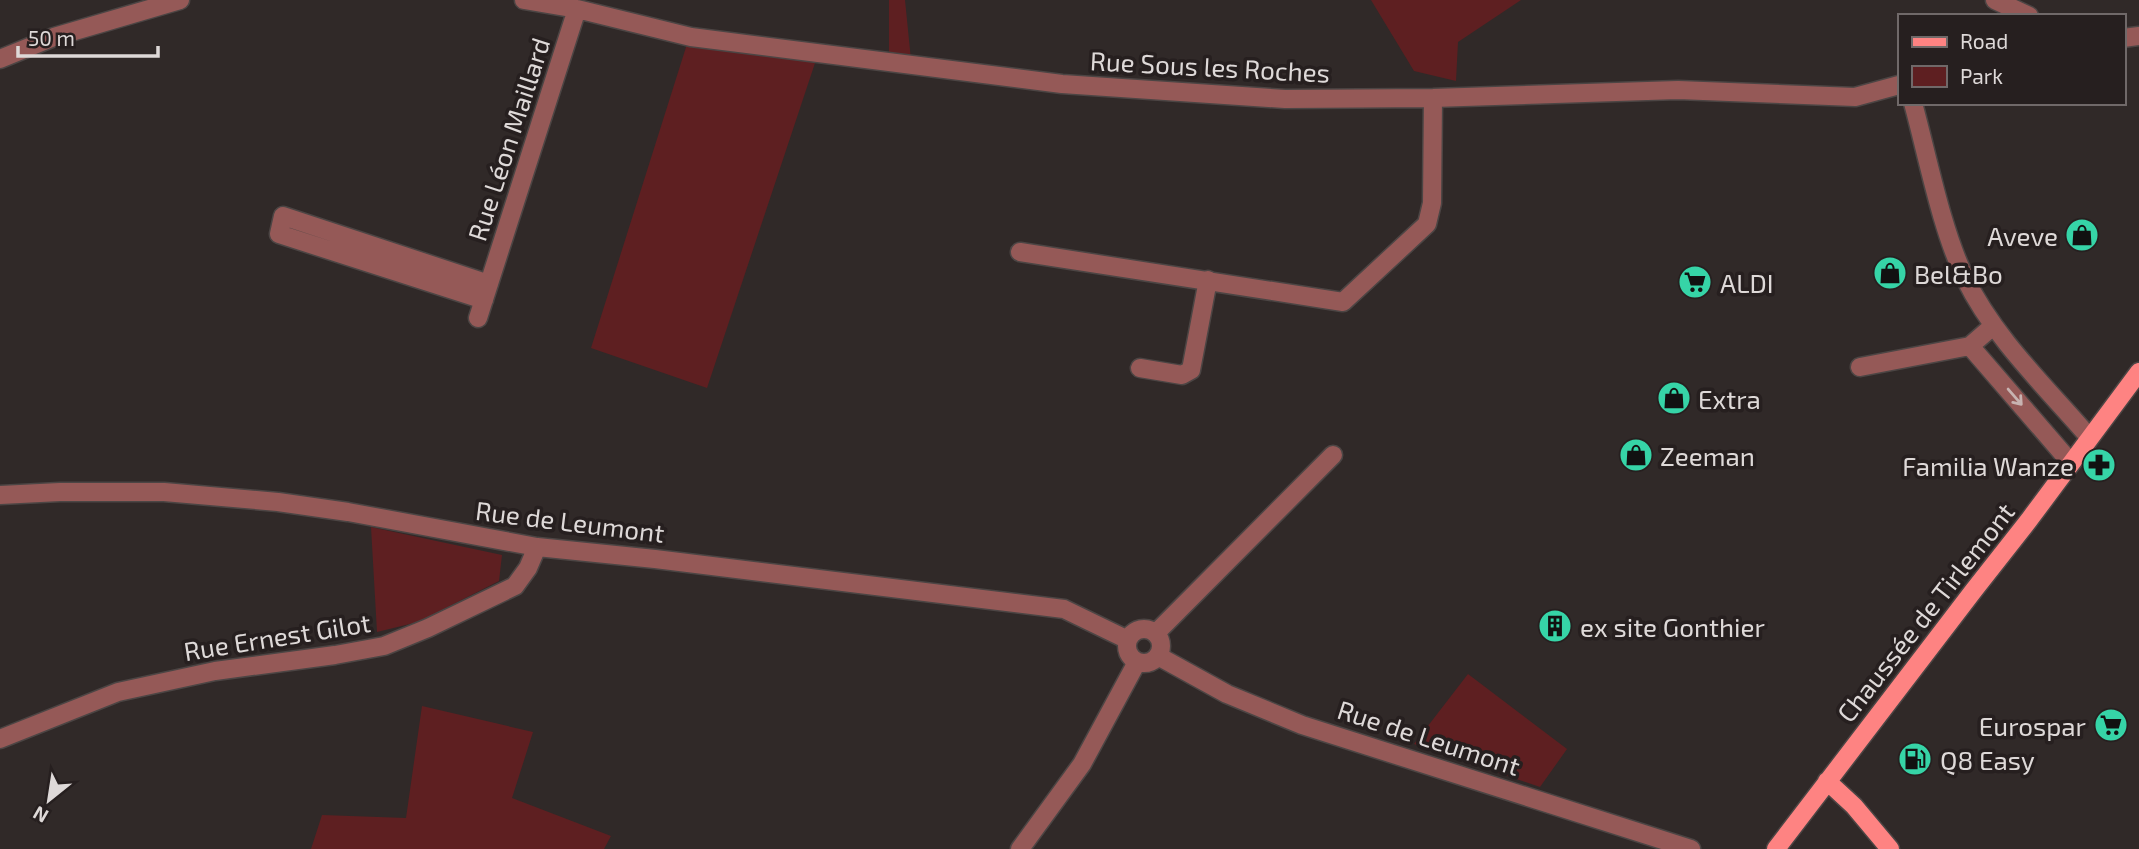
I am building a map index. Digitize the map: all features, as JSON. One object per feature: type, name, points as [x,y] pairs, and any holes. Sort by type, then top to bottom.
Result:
[{"type":"main road","name":"Chaussée de Tirlemont","points":[[1776,849],[2139,372]]},
{"type":"main road","points":[[1827,781],[1854,806],[1890,849]]},
{"type":"street","points":[[0,59],[54,37],[180,0]]},
{"type":"street","name":"Rue Sous les Roches","points":[[524,0],[577,9],[691,37],[1062,84],[1284,99],[1433,98],[1678,90],[1855,97],[1898,85]]},
{"type":"street","points":[[1995,0],[2025,14]]},
{"type":"street","name":"Rue Léon Maillard","points":[[478,318],[577,9]]},
{"type":"street","points":[[1020,252],[1343,302],[1427,225],[1432,203],[1433,98]]},
{"type":"street","points":[[1914,105],[1949,236],[1965,277],[1993,326],[2089,437]]},
{"type":"street","name":"Rue Léon Maillard","points":[[283,216],[486,292],[279,234],[283,216]]},
{"type":"street","points":[[1140,368],[1182,375],[1191,370],[1208,280]]},
{"type":"street","points":[[1860,367],[1970,345],[1993,326]]},
{"type":"street","points":[[1970,345],[2071,463]]},
{"type":"street","points":[[1156,633],[1333,456]]},
{"type":"street","name":"Rue de Leumont","points":[[0,495],[164,492],[278,502],[348,512],[537,547],[1064,609],[1128,640]]},
{"type":"street","name":"Rue Ernest Gilot","points":[[0,739],[59,713],[118,692],[215,671],[384,646],[429,628],[516,586],[537,547]]},
{"type":"street","points":[[1140,629],[1156,633],[1161,644],[1158,656],[1149,663],[1133,659],[1127,650],[1130,635],[1140,629]]},
{"type":"street","name":"Rue de Leumont","points":[[1158,656],[1227,694],[1302,725],[1691,849]]},
{"type":"street","points":[[1020,849],[1082,764],[1138,662]]},
{"type":"green space","points":[[889,0],[905,0],[911,60],[889,59]]},
{"type":"green space","points":[[1371,0],[1521,0],[1458,42],[1456,81],[1414,71]]},
{"type":"green space","points":[[687,44],[817,57],[707,388],[591,348]]},
{"type":"green space","points":[[371,527],[502,555],[499,581],[418,622],[377,632]]},
{"type":"green space","points":[[1468,674],[1567,749],[1540,787],[1414,744]]},
{"type":"green space","points":[[422,706],[533,732],[512,798],[611,836],[604,849],[311,849],[322,815],[406,818]]},
{"type":"place","name":"Aveve","points":[[2082,235]]},
{"type":"place","name":"Bel&Bo","points":[[1890,273]]},
{"type":"place","name":"ALDI","points":[[1695,282]]},
{"type":"place","name":"Extra","points":[[1674,398]]},
{"type":"place","name":"Zeeman","points":[[1636,455]]},
{"type":"place","name":"Familia Wanze","points":[[2099,465]]},
{"type":"place","name":"ex site Gonthier","points":[[1555,626]]},
{"type":"place","name":"Eurospar","points":[[2111,725]]},
{"type":"place","name":"Q8 Easy","points":[[1915,759]]}]
